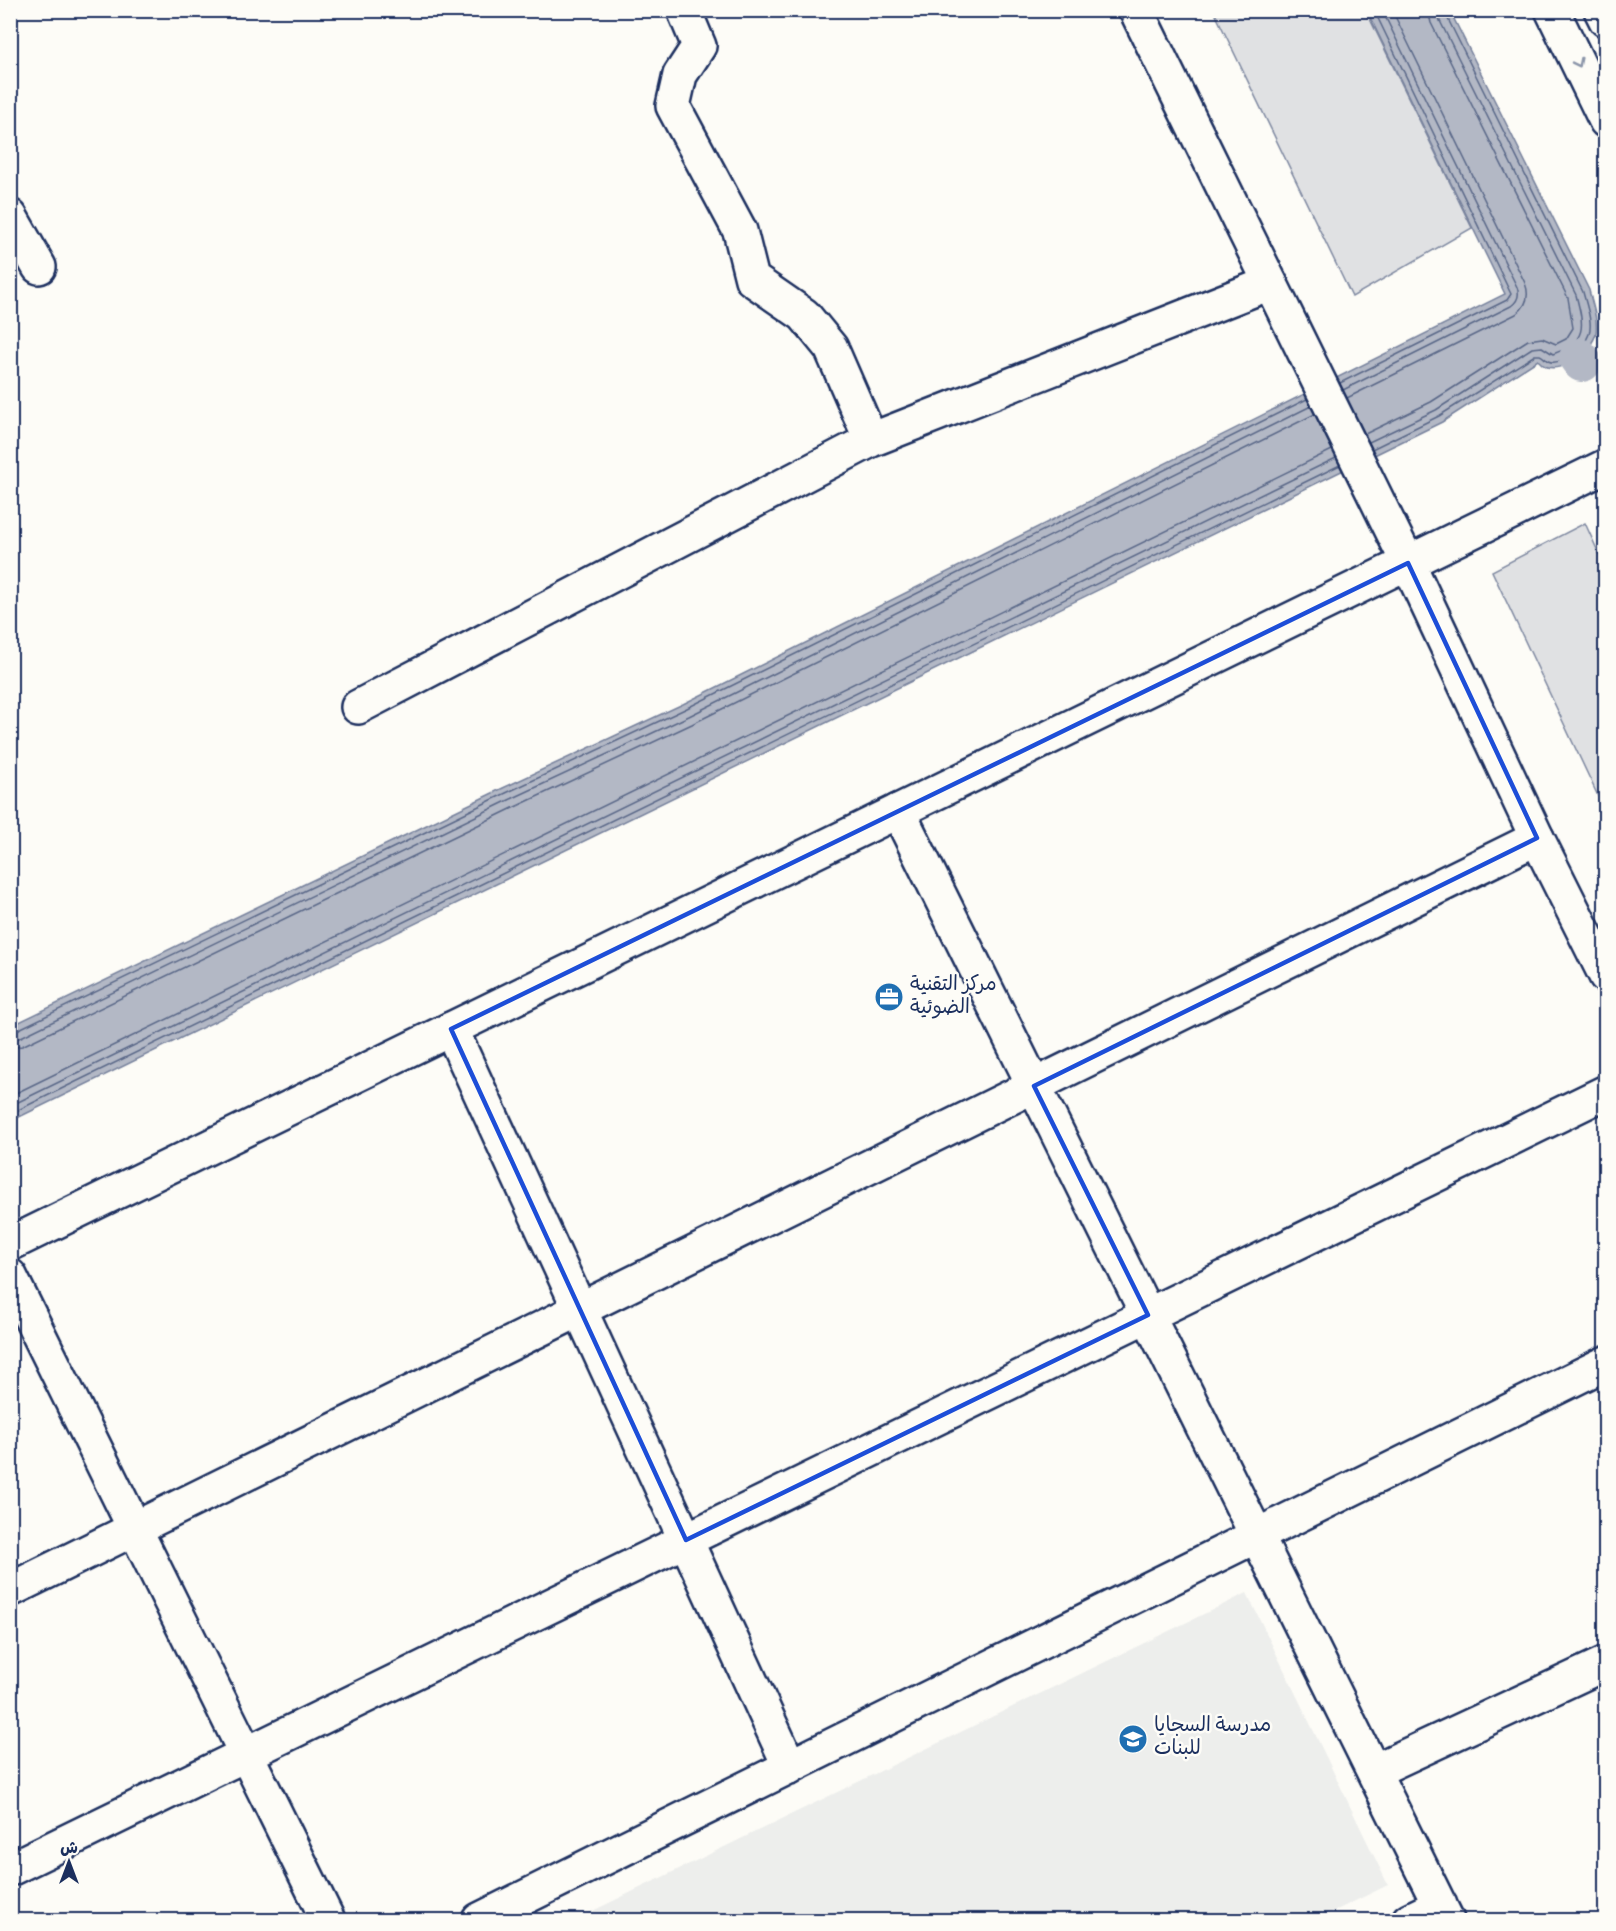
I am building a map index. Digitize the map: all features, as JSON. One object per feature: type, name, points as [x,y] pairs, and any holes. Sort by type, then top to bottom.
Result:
[{"type":"street","points":[[684,10],[699,46],[680,75],[673,106],[740,231],[752,279],[804,315],[831,348],[871,440]]},
{"type":"street","points":[[1136,10],[1408,563],[1537,838],[1605,976]]},
{"type":"street","points":[[1552,10],[1605,121]]},
{"type":"street","points":[[1601,10],[1605,20]]},
{"type":"street","points":[[10,216],[39,267]]},
{"type":"street","points":[[358,707],[871,440],[1270,283]]},
{"type":"street","points":[[10,1244],[1605,466]]},
{"type":"street","points":[[898,811],[1444,1913],[1409,1920]]},
{"type":"street","points":[[10,1590],[1537,838]]},
{"type":"street","points":[[451,1029],[790,1767]]},
{"type":"street","points":[[10,1869],[1605,1092]]},
{"type":"street","points":[[10,1275],[328,1920]]},
{"type":"street","points":[[480,1920],[1605,1363]]},
{"type":"street","points":[[1374,1771],[1605,1663]]},
{"type":"highlighted area","points":[[1408,563],[1537,838],[1034,1086],[1148,1315],[686,1540],[451,1029]]},
{"type":"shaded area","points":[[1214,11],[1366,11],[1472,228],[1352,297]]},
{"type":"shaded area","points":[[1585,523],[1605,567],[1605,811],[1492,571]]},
{"type":"shaded area","name":"مدرسة السجايا للبنات","points":[[1247,1593],[1388,1885],[1316,1920],[574,1920]]},
{"type":"water","points":[[1367,11],[1450,11],[1589,290],[1596,333],[1589,346],[1576,359],[1560,367],[1552,368],[1544,366],[1538,360],[1442,422],[11,1121],[11,1026],[503,788],[683,704],[1505,294]]},
{"type":"waterway","points":[[1579,358],[1582,362]]},
{"type":"place","name":"مركز التقنية الضوئية","points":[[889,997]]},
{"type":"place","name":"مدرسة السجايا للبنات","points":[[1133,1739]]}]
